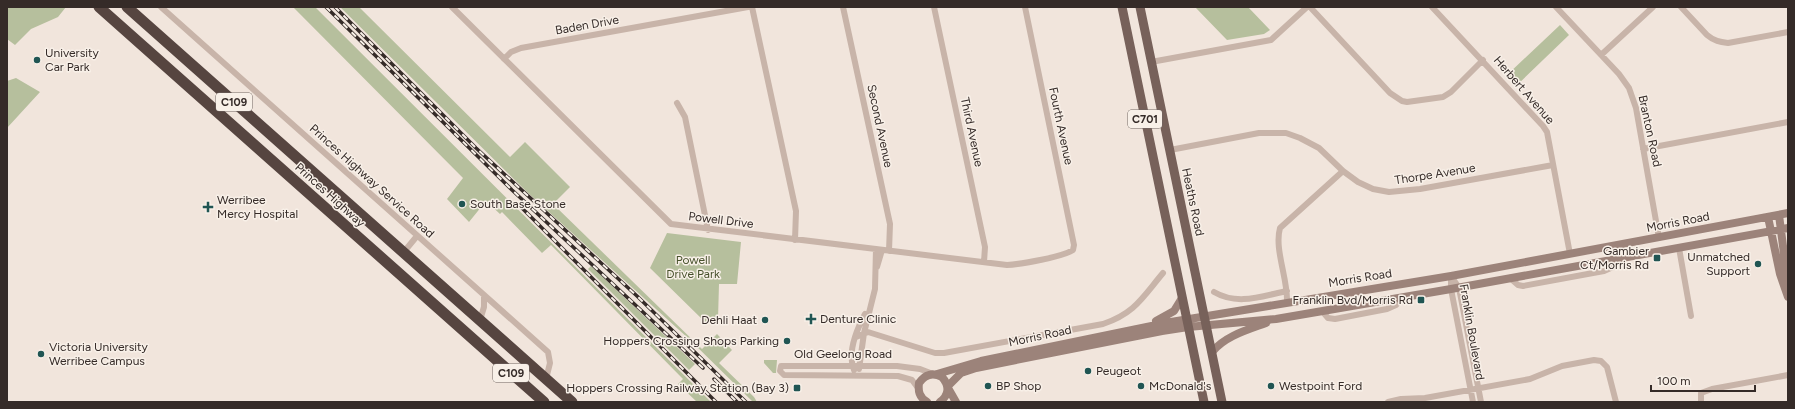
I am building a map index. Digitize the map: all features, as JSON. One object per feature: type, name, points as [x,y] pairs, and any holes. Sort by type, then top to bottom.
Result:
[{"type":"highway","name":"Princes Highway","points":[[99,7],[544,402]]},
{"type":"highway","name":"Princes Highway","points":[[127,7],[572,402]]},
{"type":"highway","points":[[329,211],[341,197]]},
{"type":"highway","points":[[393,267],[403,252]]},
{"type":"main road","name":"C701","points":[[1122,7],[1204,402]]},
{"type":"main road","name":"Heaths Road","points":[[1140,7],[1222,402]]},
{"type":"main road","points":[[1152,153],[1170,150]]},
{"type":"street","name":"Princes Highway Service Road","points":[[161,7],[548,352],[550,356],[550,363],[546,379]]},
{"type":"street","name":"Powell Drive","points":[[452,7],[670,224],[708,230],[984,262],[1017,264],[1065,254],[1073,250]]},
{"type":"street","name":"Baden Drive","points":[[504,59],[511,52],[521,48],[748,7]]},
{"type":"street","points":[[752,7],[796,211],[795,240]]},
{"type":"street","name":"Second Avenue","points":[[843,7],[890,224],[882,250],[875,259],[877,267],[875,289],[869,308]]},
{"type":"street","name":"Third Avenue","points":[[934,7],[985,247],[984,262]]},
{"type":"street","name":"Fourth Avenue","points":[[1025,7],[1074,239],[1073,250]]},
{"type":"street","points":[[1151,62],[1271,40],[1308,7],[1390,93],[1402,102],[1413,102],[1443,96],[1451,92],[1483,60]]},
{"type":"street","name":"Herbert Avenue","points":[[1432,7],[1543,126],[1548,136],[1570,254]]},
{"type":"street","name":"Branton Road","points":[[1556,7],[1602,55],[1629,88],[1636,108],[1660,238]]},
{"type":"street","points":[[1602,55],[1652,7]]},
{"type":"street","points":[[1681,7],[1707,35],[1720,42],[1728,43],[1788,32]]},
{"type":"street","points":[[677,103],[685,117],[708,230]]},
{"type":"street","points":[[1643,148],[1788,122]]},
{"type":"street","name":"Thorpe Avenue","points":[[1170,150],[1259,133],[1286,133],[1300,138],[1319,148],[1343,171],[1358,182],[1373,189],[1390,192],[1403,192],[1553,165]]},
{"type":"street","points":[[1302,314],[1292,312],[1287,302],[1288,292],[1278,240],[1280,228],[1343,171]]},
{"type":"street","name":"Morris Road","points":[[1206,321],[1287,302],[1452,276],[1788,213]]},
{"type":"street","points":[[1779,215],[1785,229],[1788,287]]},
{"type":"street","points":[[1768,217],[1780,274],[1788,297]]},
{"type":"street","name":"Morris Road","points":[[935,374],[981,361],[1143,327],[1206,321],[1276,319],[1455,289],[1785,229]]},
{"type":"street","points":[[403,252],[417,236]]},
{"type":"street","points":[[1660,238],[1662,251]]},
{"type":"street","points":[[1679,248],[1691,316]]},
{"type":"street","name":"Morris Road","points":[[864,333],[873,333],[935,353],[944,353],[1097,326],[1113,320],[1134,307],[1142,300],[1162,273]]},
{"type":"street","name":"Franklin Boulevard","points":[[1452,276],[1469,338],[1481,402]]},
{"type":"street","name":"Franklin Boulevard","points":[[1455,289],[1461,339],[1473,402]]},
{"type":"street","points":[[1214,292],[1226,298],[1237,301],[1288,292]]},
{"type":"street","points":[[1288,292],[1295,298],[1304,299]]},
{"type":"street","points":[[480,320],[484,306],[484,295]]},
{"type":"street","points":[[1143,327],[1167,316],[1174,311],[1182,298]]},
{"type":"street","points":[[856,376],[861,366],[862,345],[869,308]]},
{"type":"street","points":[[856,376],[852,367],[852,350],[861,322],[869,308]]},
{"type":"street","points":[[1212,352],[1219,344],[1233,336],[1276,319]]},
{"type":"street","name":"Morris Road","points":[[948,387],[962,374],[976,368],[1187,323]]},
{"type":"street","points":[[856,337],[864,333]]},
{"type":"street","points":[[856,337],[862,345]]},
{"type":"street","points":[[1461,339],[1469,338]]},
{"type":"street","points":[[852,350],[862,345]]},
{"type":"street","points":[[1388,402],[1470,390],[1530,379],[1562,366],[1597,360],[1605,363],[1607,367],[1616,402]]},
{"type":"street","name":"Old Geelong Road","points":[[918,388],[908,378],[788,376],[784,375],[780,371],[781,366],[861,366],[909,367],[935,374]]},
{"type":"street","points":[[926,402],[920,397],[918,388],[923,378],[935,374],[946,381],[956,402]]},
{"type":"street","points":[[1701,402],[1702,393],[1712,389],[1788,375]]},
{"type":"street","points":[[940,402],[944,398],[948,387]]},
{"type":"green space","points":[[7,7],[66,7],[58,17],[31,29],[15,45],[7,39]]},
{"type":"green space","points":[[293,7],[315,7],[711,402],[697,402],[678,384],[683,379],[551,245],[542,253],[502,212],[500,214],[486,201],[469,222],[447,199],[463,178]]},
{"type":"green space","points":[[340,7],[359,7],[510,157],[525,142],[570,187],[553,204],[702,349],[717,334],[732,350],[719,363],[754,397],[757,402],[753,402],[689,339],[528,193]]},
{"type":"green space","points":[[1195,7],[1248,7],[1270,30],[1264,34],[1227,40]]},
{"type":"green space","points":[[1560,25],[1569,35],[1516,86],[1507,75]]},
{"type":"green space","points":[[16,78],[40,92],[7,128],[7,81]]},
{"type":"green space","name":"Powell Drive Park","points":[[667,233],[741,242],[737,284],[719,284],[718,319],[715,322],[705,322],[650,268]]},
{"type":"green space","points":[[591,266],[695,364],[689,370],[588,269]]},
{"type":"green space","points":[[764,360],[777,360],[776,373],[773,373],[764,363]]},
{"type":"railway","points":[[326,7],[512,190],[703,368]]},
{"type":"railway","points":[[335,7],[476,148],[637,296],[746,402]]},
{"type":"railway","points":[[518,204],[716,402]]},
{"type":"railway","points":[[714,379],[737,402]]},
{"type":"place","name":"University Car Park","points":[[37,60]]},
{"type":"place","name":"South Base Stone","points":[[462,204]]},
{"type":"place","name":"Werribee Mercy Hospital","points":[[208,207]]},
{"type":"place","name":"Gambier Ct/Morris Rd","points":[[1657,258]]},
{"type":"place","name":"Unmatched Support","points":[[1758,264]]},
{"type":"place","name":"Franklin Bvd/Morris Rd","points":[[1421,300]]},
{"type":"place","name":"Denture Clinic","points":[[811,319]]},
{"type":"place","name":"Dehli Haat","points":[[765,320]]},
{"type":"place","name":"Hoppers Crossing Shops Parking","points":[[787,341]]},
{"type":"place","name":"Victoria University Werribee Campus","points":[[41,354]]},
{"type":"place","name":"Peugeot","points":[[1088,371]]},
{"type":"place","name":"BP Shop","points":[[988,386]]},
{"type":"place","name":"McDonald's","points":[[1141,386]]},
{"type":"place","name":"Westpoint Ford","points":[[1271,386]]},
{"type":"place","name":"Hoppers Crossing Railway Station (Bay 3)","points":[[797,388]]}]
